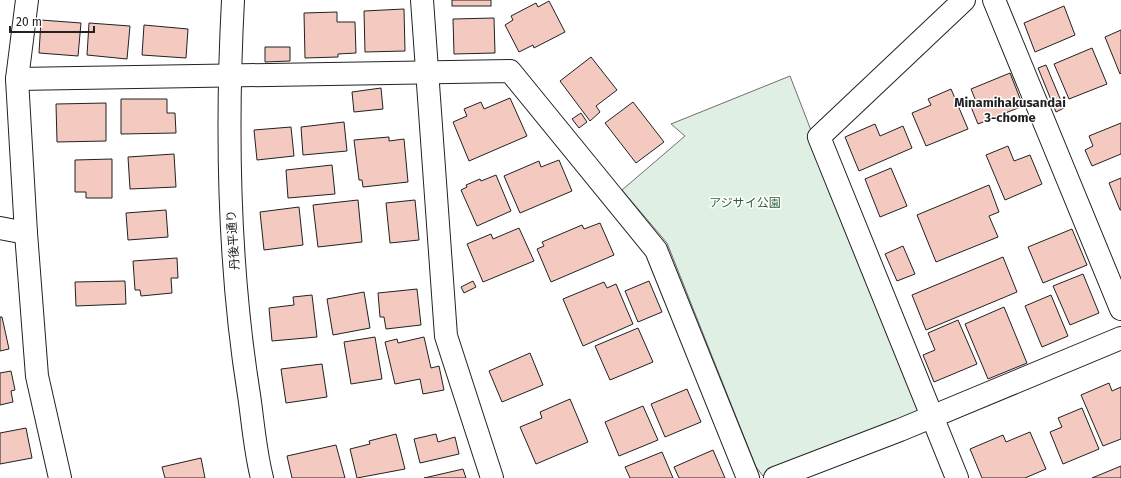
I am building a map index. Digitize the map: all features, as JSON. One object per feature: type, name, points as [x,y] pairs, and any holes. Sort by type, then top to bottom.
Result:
[{"type":"street","points":[[27,0],[17,79],[26,233],[37,376],[60,478]]},
{"type":"street","name":"丹後平通り","points":[[233,0],[229,75],[230,218],[242,349],[262,478]]},
{"type":"street","points":[[422,0],[446,336],[492,478]]},
{"type":"street","points":[[957,478],[819,137],[964,0]]},
{"type":"street","points":[[994,0],[1121,310]]},
{"type":"street","points":[[17,79],[510,71],[656,250],[748,478]]},
{"type":"street","points":[[0,228],[26,233]]},
{"type":"street","points":[[775,478],[933,417],[1121,338]]},
{"type":"green space","name":"アジサイ公園","points":[[790,76],[920,412],[763,476],[756,467],[667,243],[622,190],[685,136],[671,124]]},
{"type":"building","points":[[452,0],[491,0],[491,6],[452,6]]},
{"type":"building","points":[[549,1],[565,32],[534,48],[533,45],[519,52],[505,25],[513,20],[511,16],[536,3],[538,7]]},
{"type":"building","points":[[1064,6],[1075,35],[1035,52],[1024,23]]},
{"type":"building","points":[[404,9],[405,51],[365,52],[364,11]]},
{"type":"building","points":[[337,12],[337,22],[355,22],[356,53],[338,54],[338,57],[305,58],[304,13]]},
{"type":"building","points":[[494,18],[495,53],[454,54],[453,19]]},
{"type":"building","points":[[41,20],[81,23],[78,56],[39,53]]},
{"type":"building","points":[[89,23],[130,26],[127,59],[87,55]]},
{"type":"building","points":[[144,25],[188,29],[186,58],[142,55]]},
{"type":"building","points":[[1121,30],[1121,73],[1120,74],[1105,37]]},
{"type":"building","points":[[265,47],[290,47],[290,61],[265,62]]},
{"type":"building","points":[[1092,48],[1107,84],[1069,99],[1054,64]]},
{"type":"building","points":[[591,57],[617,90],[596,106],[600,112],[590,121],[560,81]]},
{"type":"building","points":[[1046,65],[1064,108],[1056,112],[1038,68]]},
{"type":"building","points":[[1010,73],[1023,106],[978,124],[969,102],[975,99],[971,89]]},
{"type":"building","points":[[381,88],[383,109],[354,112],[352,92]]},
{"type":"building","points":[[951,89],[968,129],[926,146],[912,113],[931,105],[928,99]]},
{"type":"building","points":[[510,98],[527,136],[469,161],[453,122],[467,116],[464,109],[481,102],[484,109]]},
{"type":"building","points":[[121,99],[167,99],[167,113],[175,113],[176,133],[121,134]]},
{"type":"building","points":[[633,102],[664,142],[636,163],[605,123]]},
{"type":"building","points":[[106,103],[106,141],[57,142],[56,104]]},
{"type":"building","points":[[581,113],[587,122],[579,128],[572,119]]},
{"type":"building","points":[[344,122],[347,151],[303,155],[301,127]]},
{"type":"building","points":[[1121,123],[1121,154],[1092,166],[1085,150],[1093,146],[1089,136]]},
{"type":"building","points":[[875,124],[880,136],[903,126],[912,148],[859,171],[845,137]]},
{"type":"building","points":[[291,127],[294,156],[257,160],[254,130]]},
{"type":"building","points":[[389,137],[389,141],[404,139],[408,182],[363,187],[362,180],[359,180],[354,140]]},
{"type":"building","points":[[1008,146],[1014,161],[1030,155],[1042,184],[1005,200],[986,155]]},
{"type":"building","points":[[174,154],[176,187],[130,189],[128,157]]},
{"type":"building","points":[[112,159],[112,198],[86,198],[86,192],[75,192],[75,160]]},
{"type":"building","points":[[559,160],[572,191],[520,213],[504,176],[539,161],[541,167]]},
{"type":"building","points":[[332,165],[335,194],[288,198],[286,170]]},
{"type":"building","points":[[891,168],[907,206],[880,217],[865,179]]},
{"type":"building","points":[[496,175],[511,211],[477,226],[461,190],[467,187],[466,185],[480,179],[481,181]]},
{"type":"building","points":[[1121,178],[1121,210],[1120,210],[1109,183]]},
{"type":"building","points":[[989,185],[999,212],[989,216],[998,237],[936,262],[917,215]]},
{"type":"building","points":[[358,200],[362,242],[318,247],[313,205]]},
{"type":"building","points":[[415,200],[419,240],[390,243],[386,203]]},
{"type":"building","points":[[299,207],[303,245],[264,250],[260,212]]},
{"type":"building","points":[[166,210],[168,237],[128,240],[126,213]]},
{"type":"building","points":[[600,223],[614,255],[551,282],[537,249],[544,246],[542,242],[582,225],[584,229]]},
{"type":"building","points":[[519,228],[534,261],[483,282],[467,244],[491,234],[493,239]]},
{"type":"building","points":[[1072,229],[1087,265],[1043,283],[1028,247]]},
{"type":"building","points":[[903,246],[915,274],[897,281],[885,254]]},
{"type":"building","points":[[1003,257],[1017,292],[926,330],[912,295]]},
{"type":"building","points":[[177,258],[178,278],[171,278],[172,293],[141,296],[140,290],[135,290],[133,261]]},
{"type":"building","points":[[1083,274],[1099,313],[1070,325],[1053,286]]},
{"type":"building","points":[[125,281],[126,304],[76,306],[75,282]]},
{"type":"building","points":[[473,281],[476,287],[464,293],[461,287]]},
{"type":"building","points":[[649,281],[662,312],[638,322],[625,291]]},
{"type":"building","points":[[604,282],[607,288],[616,284],[633,324],[583,346],[563,299]]},
{"type":"building","points":[[417,289],[421,325],[386,329],[384,317],[380,317],[378,293]]},
{"type":"building","points":[[364,292],[370,328],[333,335],[327,299]]},
{"type":"building","points":[[312,295],[317,337],[272,341],[269,308],[294,305],[293,297]]},
{"type":"building","points":[[1051,295],[1068,336],[1042,347],[1025,306]]},
{"type":"building","points":[[1004,307],[1027,363],[988,379],[965,324]]},
{"type":"building","points":[[0,317],[2,317],[9,349],[0,351]]},
{"type":"building","points":[[958,320],[977,364],[934,382],[923,355],[935,350],[928,333]]},
{"type":"building","points":[[638,328],[653,362],[610,380],[595,346]]},
{"type":"building","points":[[375,337],[382,379],[351,384],[344,342]]},
{"type":"building","points":[[424,337],[431,368],[439,366],[444,390],[423,394],[420,379],[395,384],[385,342],[397,339],[398,343]]},
{"type":"building","points":[[530,353],[543,385],[502,402],[489,371]]},
{"type":"building","points":[[322,364],[327,397],[286,403],[281,369]]},
{"type":"building","points":[[11,371],[15,390],[11,391],[13,402],[0,405],[0,373]]},
{"type":"building","points":[[1109,383],[1112,391],[1121,387],[1121,439],[1103,446],[1081,395]]},
{"type":"building","points":[[687,389],[701,422],[665,437],[651,404]]},
{"type":"building","points":[[570,399],[588,442],[536,464],[520,427],[542,418],[540,412]]},
{"type":"building","points":[[643,406],[658,440],[619,456],[605,422]]},
{"type":"building","points":[[1082,408],[1099,449],[1063,464],[1050,432],[1062,427],[1058,418]]},
{"type":"building","points":[[26,428],[32,458],[0,464],[0,433]]},
{"type":"building","points":[[1030,432],[1046,469],[1025,478],[982,478],[970,449],[1003,435],[1006,442]]},
{"type":"building","points":[[396,434],[405,469],[357,478],[350,449],[370,444],[369,441]]},
{"type":"building","points":[[436,434],[438,442],[455,437],[459,454],[420,463],[414,439]]},
{"type":"building","points":[[336,445],[345,478],[292,478],[287,456]]},
{"type":"building","points":[[713,450],[725,478],[679,478],[674,467]]},
{"type":"building","points":[[662,452],[673,478],[630,478],[625,467]]},
{"type":"building","points":[[201,458],[205,478],[165,478],[162,467]]},
{"type":"building","points":[[1121,466],[1121,478],[1092,478]]},
{"type":"building","points":[[463,469],[466,478],[424,478]]},
{"type":"district","name":"Minamihakusandai 3-chome","points":[[1010,110]]}]
